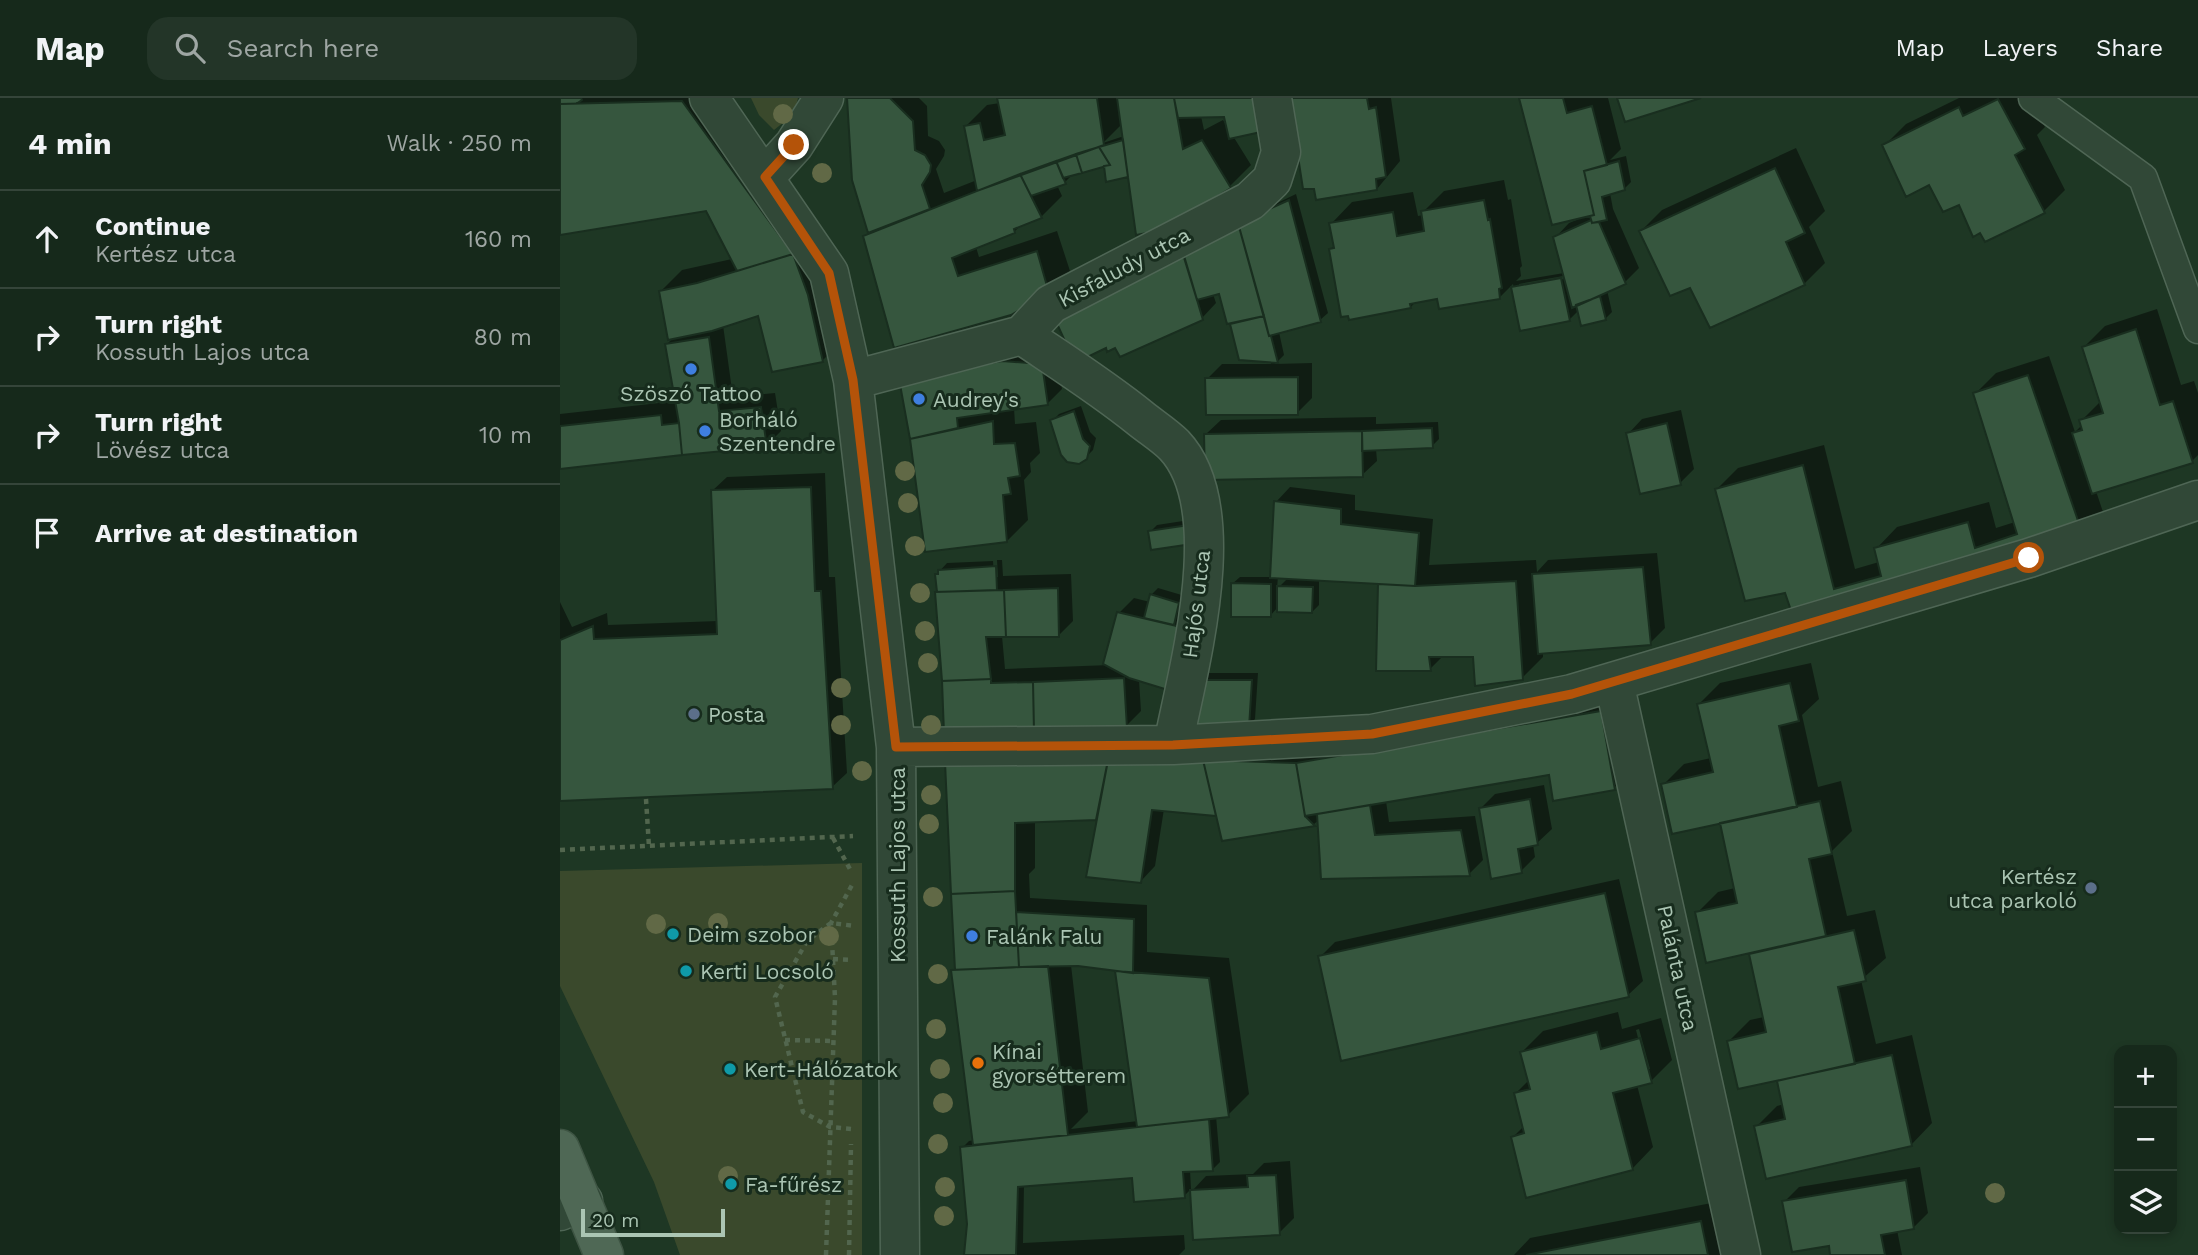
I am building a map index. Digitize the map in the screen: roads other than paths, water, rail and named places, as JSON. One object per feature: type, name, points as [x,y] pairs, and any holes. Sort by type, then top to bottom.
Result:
[{"type":"main road","points":[[560,1149],[571,1206],[604,1255]]},
{"type":"street","name":"Kossuth Lajos utca","points":[[709,98],[829,273],[853,380],[896,747],[900,1255]]},
{"type":"street","points":[[765,177],[794,145],[824,98]]},
{"type":"street","name":"Kisfaludy utca","points":[[1023,335],[1051,304],[1250,201],[1272,180],[1282,152],[1272,98]]},
{"type":"street","points":[[853,380],[1023,335]]},
{"type":"street","name":"Hajós utca","points":[[1023,335],[1121,403],[1174,445],[1191,474],[1203,519],[1205,552],[1198,618],[1173,745]]},
{"type":"street","points":[[896,747],[1173,745],[1372,734],[1572,694],[2029,558],[2198,500]]},
{"type":"street","name":"Palánta utca","points":[[1614,682],[1741,1255]]},
{"type":"lane","points":[[2033,98],[2143,178],[2198,329]]},
{"type":"place","name":"Szöszó Tattoo","points":[[691,369]]},
{"type":"place","name":"Audrey's","points":[[919,399]]},
{"type":"place","name":"Borháló Szentendre","points":[[705,431]]},
{"type":"place","name":"Posta","points":[[694,714]]},
{"type":"place","name":"Kertész utca parkoló","points":[[2091,888]]},
{"type":"place","name":"Deim szobor","points":[[673,934]]},
{"type":"place","name":"Falánk Falu","points":[[972,936]]},
{"type":"place","name":"Kerti Locsoló","points":[[686,971]]},
{"type":"place","name":"Kínai gyorsétterem","points":[[978,1063]]},
{"type":"place","name":"Kert-Hálózatok","points":[[730,1069]]},
{"type":"place","name":"Fa-fűrész","points":[[731,1184]]}]
